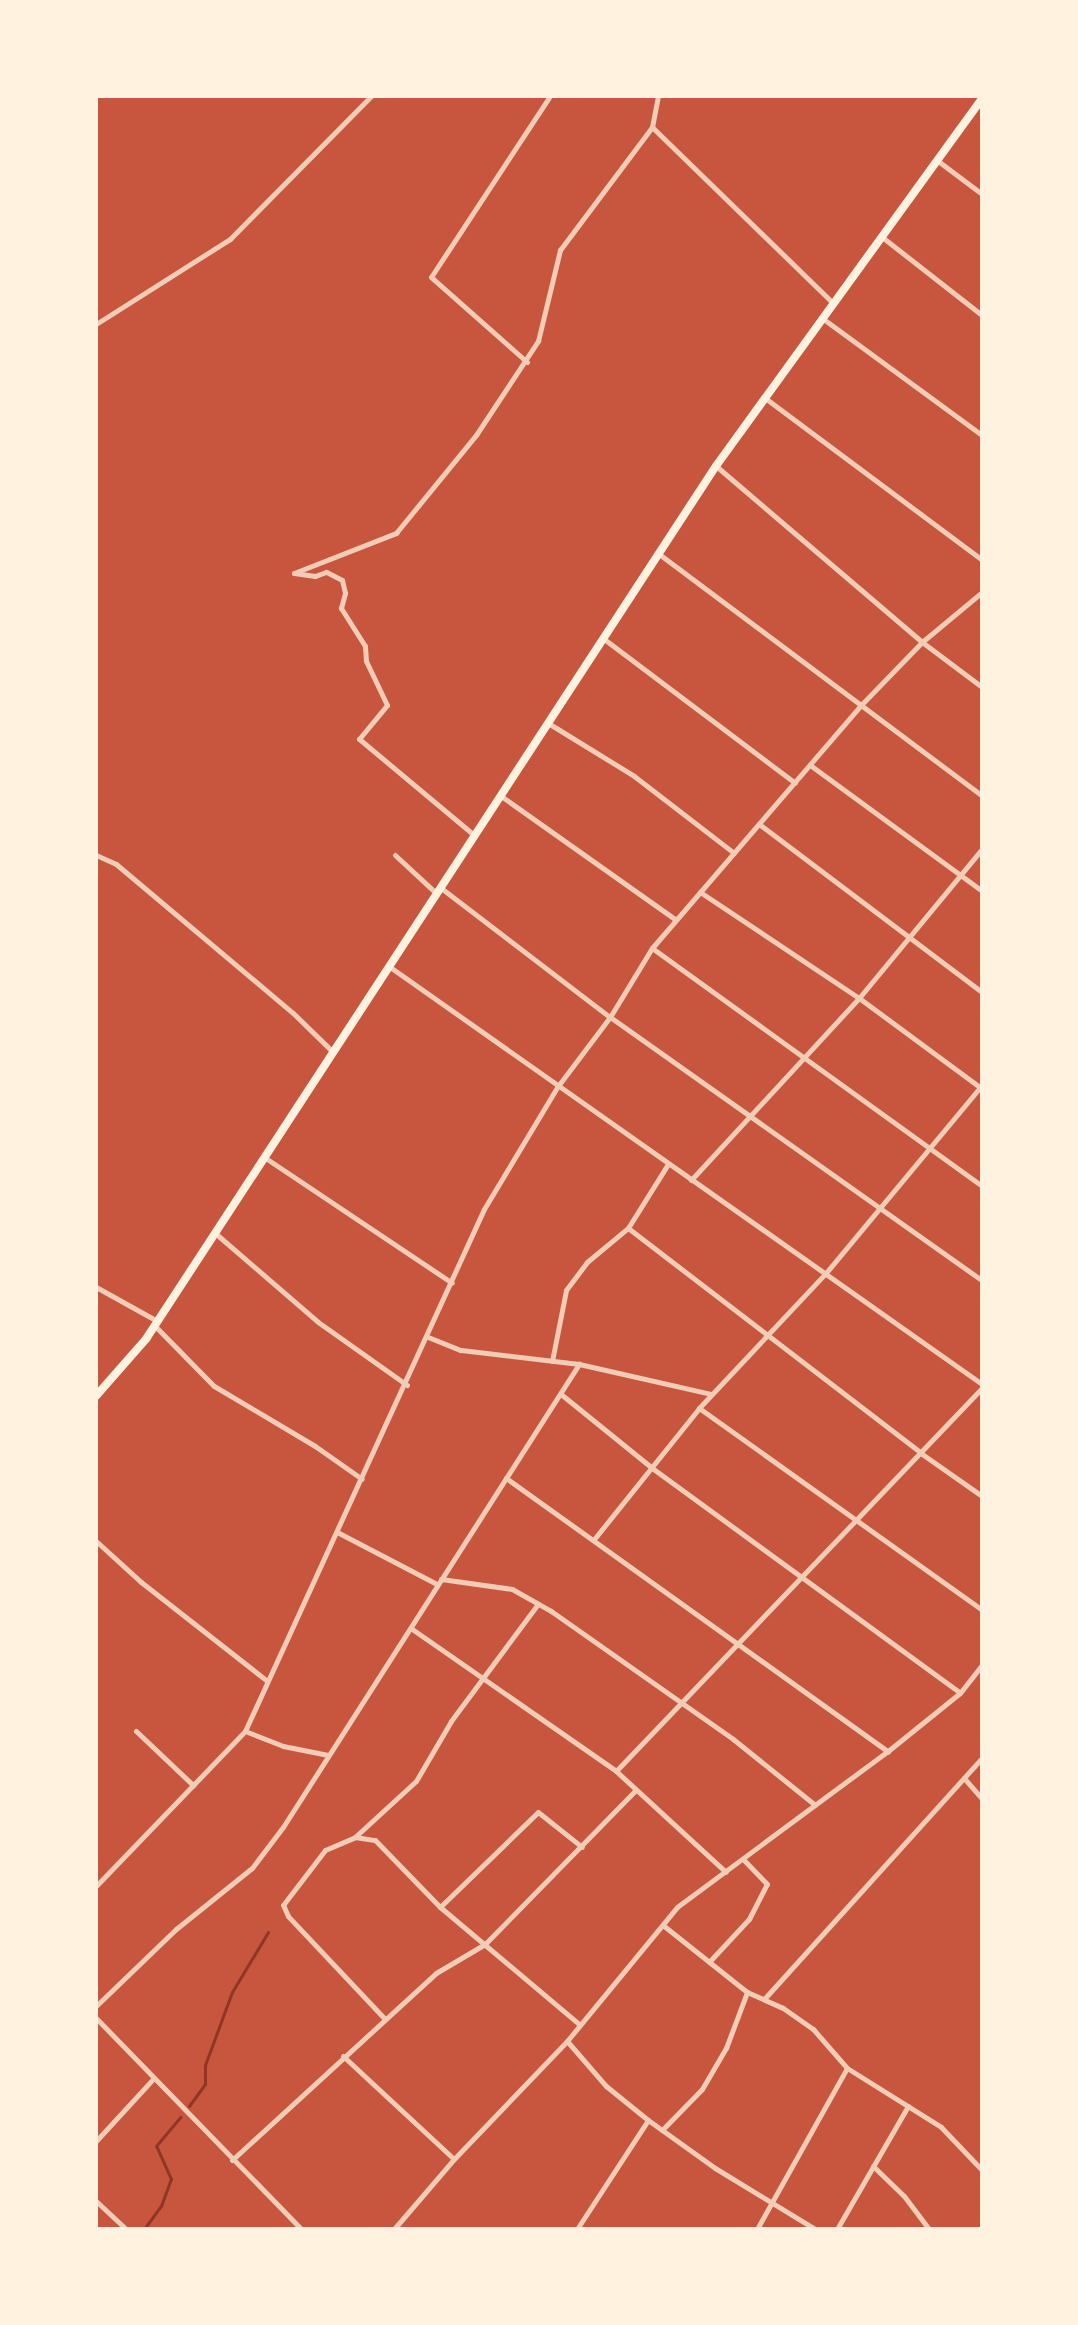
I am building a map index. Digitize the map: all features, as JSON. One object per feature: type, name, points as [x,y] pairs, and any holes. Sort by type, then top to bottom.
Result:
[{"type":"highway","points":[[96,1396],[156,1323],[716,466],[982,99]]},
{"type":"street","points":[[96,324],[230,239],[371,96]]},
{"type":"street","points":[[527,362],[431,277],[550,96]]},
{"type":"street","points":[[475,836],[359,739],[387,705],[366,661],[365,646],[341,608],[345,593],[342,580],[326,572],[315,576],[294,573],[396,533],[476,435],[538,341],[560,250],[652,127],[658,96]]},
{"type":"street","points":[[652,127],[833,303]]},
{"type":"street","points":[[938,160],[982,194]]},
{"type":"street","points":[[882,237],[982,315]]},
{"type":"street","points":[[822,318],[982,435]]},
{"type":"street","points":[[765,398],[982,560]]},
{"type":"street","points":[[716,466],[922,642],[982,687]]},
{"type":"street","points":[[659,554],[982,796]]},
{"type":"street","points":[[96,1886],[245,1731],[266,1680],[407,1385],[484,1209],[558,1086],[610,1017],[652,948],[861,705],[922,642],[979,599],[982,592]]},
{"type":"street","points":[[604,638],[795,783]]},
{"type":"street","points":[[548,723],[634,776],[734,853]]},
{"type":"street","points":[[810,765],[982,891]]},
{"type":"street","points":[[501,796],[676,920]]},
{"type":"street","points":[[759,824],[982,992]]},
{"type":"street","points":[[691,1180],[859,998],[982,849]]},
{"type":"street","points":[[96,855],[116,864],[293,1013],[333,1052]]},
{"type":"street","points":[[395,855],[610,1017],[982,1280]]},
{"type":"street","points":[[595,1538],[699,1408],[825,1274],[981,1087],[859,998],[700,892]]},
{"type":"street","points":[[652,948],[982,1186]]},
{"type":"street","points":[[389,967],[982,1386],[922,1454],[616,1771]]},
{"type":"street","points":[[264,1157],[452,1283]]},
{"type":"street","points":[[552,1361],[566,1290],[587,1262],[628,1228],[668,1164]]},
{"type":"street","points":[[628,1228],[769,1333],[922,1454],[982,1496]]},
{"type":"street","points":[[215,1233],[318,1322],[407,1385]]},
{"type":"street","points":[[96,1287],[156,1323],[214,1386],[315,1446],[362,1479]]},
{"type":"street","points":[[428,1337],[461,1350],[579,1364],[712,1394]]},
{"type":"street","points":[[96,2006],[176,1929],[252,1868],[412,1629],[439,1581],[562,1395],[579,1364]]},
{"type":"street","points":[[562,1395],[652,1468],[804,1576],[960,1693]]},
{"type":"street","points":[[699,1408],[982,1610]]},
{"type":"street","points":[[506,1478],[595,1538],[888,1751]]},
{"type":"street","points":[[337,1532],[439,1581],[512,1589],[733,1739],[815,1805]]},
{"type":"street","points":[[96,1541],[141,1582],[266,1680]]},
{"type":"street","points":[[384,2018],[288,1916],[283,1905],[325,1850],[355,1837],[416,1781],[482,1677],[538,1604]]},
{"type":"street","points":[[412,1629],[616,1771],[726,1872]]},
{"type":"street","points":[[394,2229],[454,2159],[567,2041],[677,1907],[888,1751],[960,1693],[982,1665]]},
{"type":"street","points":[[136,1731],[193,1785]]},
{"type":"street","points":[[245,1731],[283,1746],[328,1755]]},
{"type":"street","points":[[765,1998],[982,1758]]},
{"type":"street","points":[[964,1778],[982,1799]]},
{"type":"street","points":[[232,2160],[436,1973],[485,1944],[635,1791]]},
{"type":"street","points":[[440,1907],[538,1812],[582,1847]]},
{"type":"street","points":[[355,1837],[375,1840],[440,1907],[580,2025]]},
{"type":"street","points":[[709,1962],[749,1919],[767,1884],[743,1859]]},
{"type":"street","points":[[664,1926],[747,1992],[765,1998],[813,2029],[847,2068],[941,2127],[982,2170]]},
{"type":"street","points":[[662,2130],[702,2089],[726,2048],[747,1992]]},
{"type":"street","points":[[96,2018],[297,2227]]},
{"type":"street","points":[[567,2041],[606,2086],[648,2120],[771,2204],[815,2229]]},
{"type":"street","points":[[343,2056],[454,2159]]},
{"type":"street","points":[[757,2229],[847,2068]]},
{"type":"street","points":[[96,2141],[153,2079]]},
{"type":"street","points":[[837,2229],[908,2106]]},
{"type":"street","points":[[577,2229],[648,2120]]},
{"type":"street","points":[[873,2166],[904,2196],[929,2229]]},
{"type":"street","points":[[96,2201],[126,2229]]},
{"type":"waterway","points":[[189,2106],[205,2084],[205,2065],[232,1992],[268,1932]]},
{"type":"waterway","points":[[144,2229],[161,2206],[171,2179],[156,2146],[180,2117]]}]
